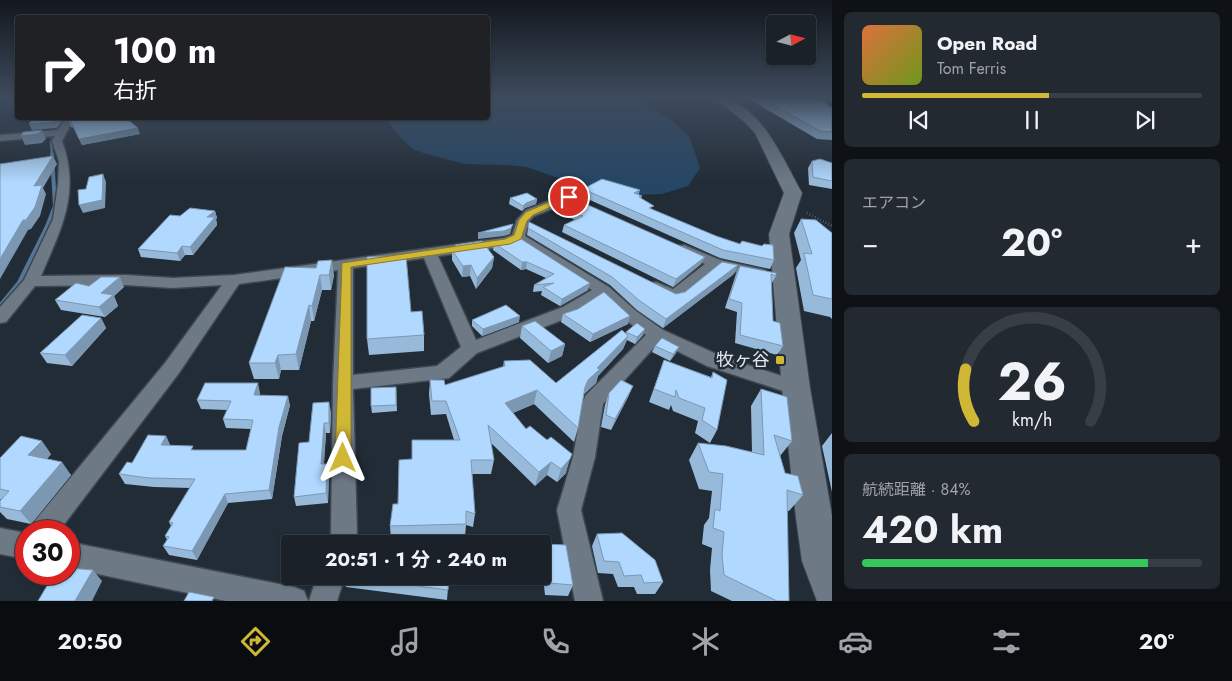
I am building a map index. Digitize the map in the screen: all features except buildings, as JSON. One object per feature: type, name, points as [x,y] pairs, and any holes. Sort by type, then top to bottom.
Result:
[{"type":"main road","points":[[756,126],[793,193],[779,234],[796,388],[814,518],[822,560],[832,587]]},
{"type":"street","points":[[0,318],[31,281],[59,218],[64,184],[64,161],[57,141],[65,126]]},
{"type":"street","points":[[0,138],[61,133]]},
{"type":"street","points":[[31,281],[126,280],[173,283],[234,280],[346,265],[507,242],[518,237],[523,220],[530,214],[569,197],[586,205]]},
{"type":"street","points":[[523,220],[541,229]]},
{"type":"street","points":[[518,237],[603,290],[630,315],[657,334],[714,361],[796,388]]},
{"type":"street","points":[[672,244],[715,263],[784,278]]},
{"type":"street","points":[[429,252],[471,349]]},
{"type":"street","points":[[647,282],[674,296],[715,263]]},
{"type":"street","points":[[343,535],[343,383],[346,265]]},
{"type":"street","points":[[52,520],[172,368],[234,280]]},
{"type":"street","points":[[343,383],[442,373],[471,349],[569,311],[603,290]]},
{"type":"street","points":[[589,601],[569,510],[584,457],[593,401],[657,334]]},
{"type":"street","points":[[0,541],[15,544]]},
{"type":"street","points":[[80,557],[294,601]]},
{"type":"street","points":[[323,601],[328,585]]},
{"type":"path","points":[[807,213],[832,226]]},
{"type":"shaded area","points":[[392,126],[678,126],[690,138],[700,168],[688,186],[662,194],[632,195],[595,191],[527,167],[465,164],[423,153],[413,149]]},
{"type":"waterway","points":[[52,155],[51,142],[58,126]]},
{"type":"waterway","points":[[46,229],[55,206],[52,154]]},
{"type":"waterway","points":[[0,306],[19,283],[46,229]]},
{"type":"place","name":"牧ヶ谷","points":[[780,360]]},
{"type":"route","points":[[343,458],[346,265],[507,242],[518,237],[523,220],[530,214],[569,197]]}]
